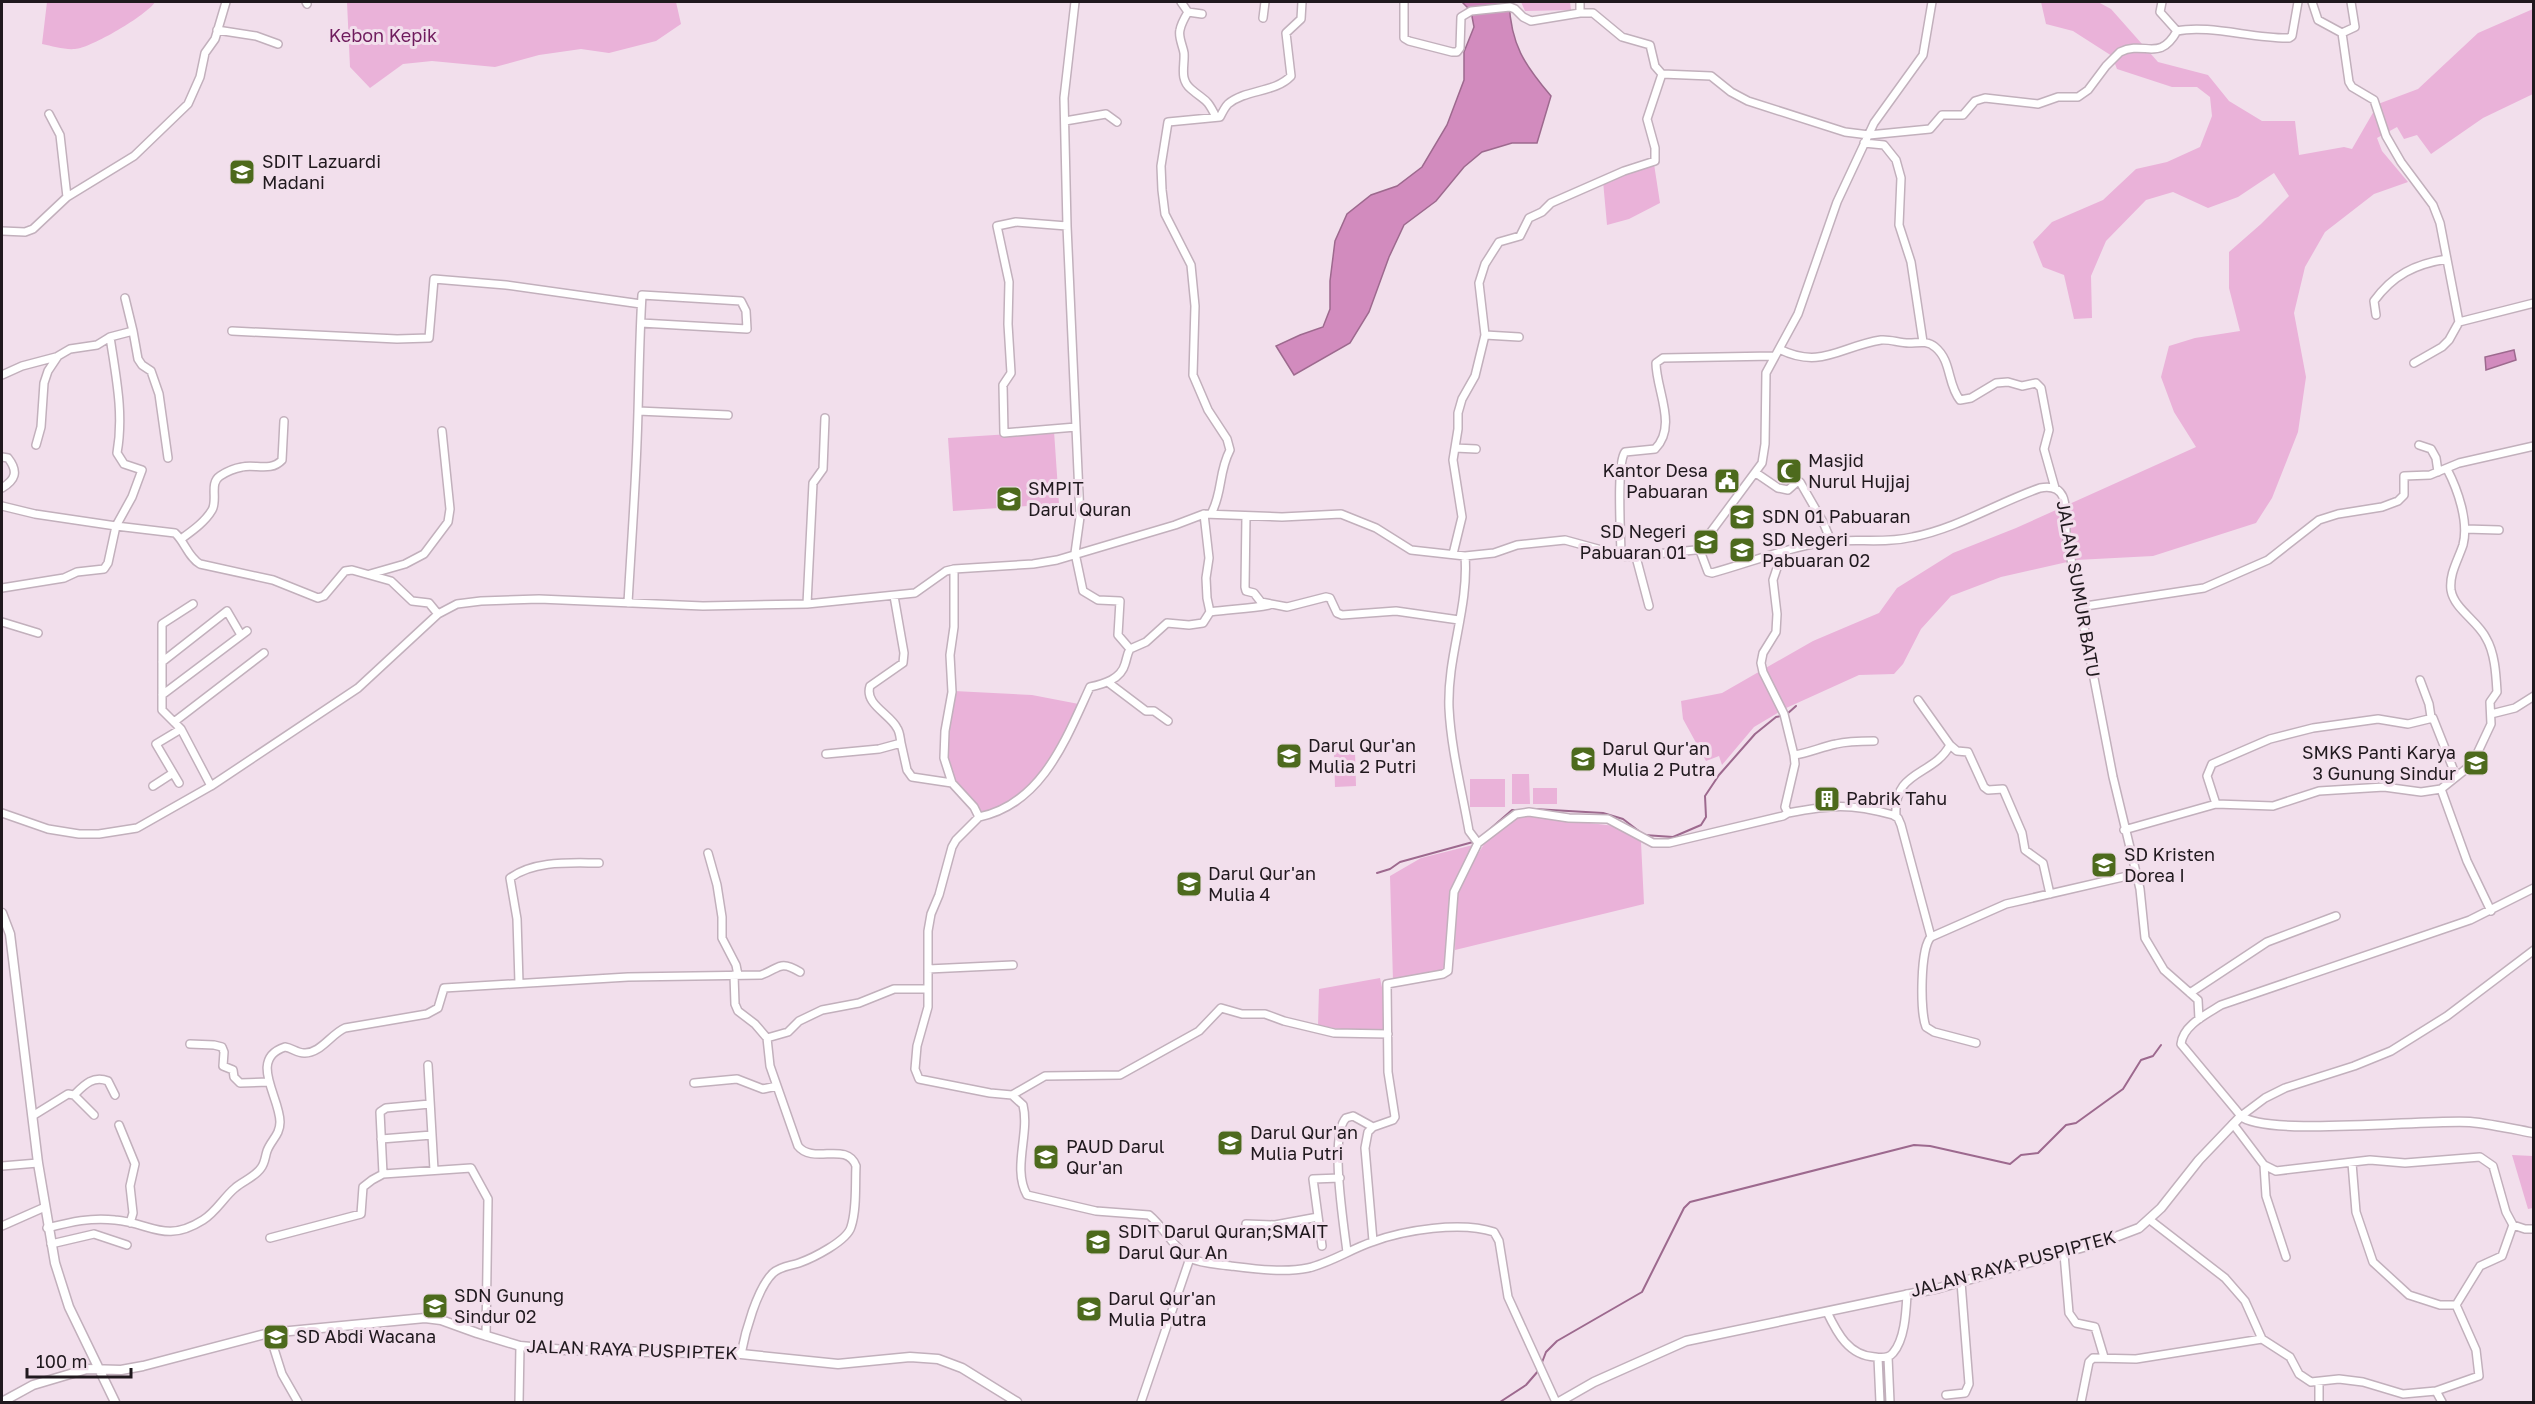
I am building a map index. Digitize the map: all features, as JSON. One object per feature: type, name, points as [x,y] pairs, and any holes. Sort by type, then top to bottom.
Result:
[{"type":"main road","points":[[2,913],[34,1115],[47,1228],[63,1295],[115,1402]]},
{"type":"main road","points":[[2241,1116],[2246,1120],[2265,1124],[2308,1126],[2469,1122],[2534,1133]]},
{"type":"main road","name":"JALAN RAYA PUSPIPTEK","points":[[1557,1402],[1604,1377],[1686,1341],[1961,1282],[2064,1254],[2139,1228],[2150,1220],[2199,1160],[2241,1116]]},
{"type":"main road","name":"JALAN RAYA PUSPIPTEK","points":[[2,1402],[48,1380],[87,1369],[122,1370],[143,1366],[269,1333],[425,1318],[441,1320],[520,1346],[602,1352],[741,1354],[838,1364],[910,1357],[938,1359],[962,1368],[1017,1402]]},
{"type":"street","points":[[2,231],[25,232],[33,229],[67,197],[134,156],[188,104],[200,76],[205,53],[217,30],[226,2]]},
{"type":"street","points":[[1075,2],[1065,98],[1067,226],[1080,518],[1075,553],[1083,591],[1098,600],[1120,601],[1118,635],[1130,649]]},
{"type":"street","points":[[1181,2],[1188,12],[1202,14]]},
{"type":"street","points":[[1263,18],[1265,2]]},
{"type":"street","points":[[1302,2],[1301,19],[1286,33],[1291,76],[1283,84],[1259,90],[1228,104],[1220,117],[1167,122],[1161,166],[1166,214],[1191,265],[1195,306],[1193,375],[1208,410],[1227,439],[1230,450],[1222,465],[1218,501],[1207,514],[1209,558],[1206,598],[1210,612],[1203,623],[1189,625],[1167,622],[1146,642],[1130,649],[1125,666],[1109,683],[1090,687],[1060,753],[1034,787],[1016,802],[995,813],[979,817],[956,840],[928,931],[928,1007],[917,1046],[915,1069],[919,1079],[1012,1095],[1045,1076],[1120,1075],[1199,1031],[1221,1008],[1242,1014],[1265,1014],[1334,1033],[1388,1034]]},
{"type":"street","points":[[1404,2],[1404,38],[1452,52],[1460,48],[1461,17],[1472,10],[1510,7],[1531,21],[1593,13],[1622,37],[1650,45],[1655,66],[1662,74],[1711,76],[1748,102],[1815,122],[1832,130],[1869,135],[1930,129],[1942,115],[1963,115],[1975,101],[1985,98],[2038,104],[2058,97],[2078,97],[2088,90],[2120,52],[2162,49],[2177,31],[2192,27],[2214,32],[2289,38],[2296,24],[2298,2]]},
{"type":"street","points":[[1580,2],[1580,13]]},
{"type":"street","points":[[2,813],[48,829],[99,834],[137,828],[211,786],[358,688],[438,614],[457,604],[539,599],[703,606],[807,604],[894,596],[915,593],[946,571],[1057,560],[1207,514],[1246,516],[1341,514],[1376,528],[1411,550],[1465,556],[1494,553],[1517,545],[1565,540],[1621,556],[1636,557],[1699,548],[1762,463],[1765,444],[1766,373],[1798,314],[1820,257],[1837,202],[1864,143],[1874,123],[1923,55],[1932,2]]},
{"type":"street","points":[[2162,2],[2160,12],[2177,31]]},
{"type":"street","points":[[2312,2],[2318,20],[2342,33]]},
{"type":"street","points":[[2342,33],[2355,27],[2350,2]]},
{"type":"street","points":[[1188,12],[1179,31],[1184,55],[1181,67],[1190,88],[1202,95],[1210,104],[1216,117]]},
{"type":"street","points":[[217,30],[256,36],[278,44]]},
{"type":"street","points":[[2342,33],[2349,82],[2352,87],[2374,100],[2391,145],[2433,205],[2440,224],[2459,322],[2449,340],[2442,347],[2414,363]]},
{"type":"street","points":[[1453,554],[1462,517],[1453,460],[1459,406],[1475,376],[1485,335],[1479,283],[1485,264],[1499,242],[1520,236],[1529,218],[1542,212],[1551,204],[1624,171],[1654,161],[1655,148],[1647,119],[1662,74]]},
{"type":"street","points":[[49,114],[60,135],[67,197]]},
{"type":"street","points":[[1065,121],[1106,114],[1118,122]]},
{"type":"street","points":[[1864,143],[1884,145],[1896,160],[1901,178],[1899,225],[1911,262],[1923,342]]},
{"type":"street","points":[[1067,226],[1016,222],[997,226],[1009,282],[1008,324],[1011,373],[1003,385],[1004,433],[1076,427]]},
{"type":"street","points":[[2376,315],[2374,301],[2387,283],[2403,275],[2415,265],[2447,259]]},
{"type":"street","points":[[232,331],[397,339],[429,338],[434,279],[506,285],[641,304]]},
{"type":"street","points":[[628,603],[638,411],[640,323],[642,295],[741,301],[746,312],[747,329],[640,323]]},
{"type":"street","points":[[125,298],[134,331],[138,359],[151,371],[159,393],[168,458]]},
{"type":"street","points":[[2459,322],[2534,303]]},
{"type":"street","points":[[2,375],[22,366],[58,356],[70,349],[97,345],[110,337],[134,331]]},
{"type":"street","points":[[1485,335],[1519,337]]},
{"type":"street","points":[[2,588],[64,578],[77,572],[104,569],[108,563],[116,526],[132,497],[142,470],[124,464],[117,453],[121,430],[121,410],[110,337]]},
{"type":"street","points":[[1621,556],[1623,454],[1655,449],[1662,440],[1665,428],[1656,363],[1663,358],[1776,353],[1800,358],[1822,357],[1878,341],[1923,342],[1933,345],[1939,350],[1950,369],[1953,391],[1960,400],[1971,398],[1996,383],[2008,382],[2022,386],[2036,383],[2042,388],[2049,430],[2044,448],[2055,488]]},
{"type":"street","points":[[36,445],[41,427],[44,383],[48,371],[58,356]]},
{"type":"street","points":[[638,411],[728,415]]},
{"type":"street","points":[[807,604],[813,483],[823,469],[825,418]]},
{"type":"street","points":[[182,539],[199,526],[212,510],[215,481],[219,476],[242,467],[270,467],[282,460],[284,421]]},
{"type":"street","points":[[368,575],[405,564],[424,554],[448,522],[450,509],[442,431]]},
{"type":"street","points":[[2419,445],[2431,449],[2436,458],[2438,472]]},
{"type":"street","points":[[2079,607],[2204,588],[2268,560],[2319,520],[2338,514],[2382,507],[2398,501],[2403,495],[2404,476],[2447,470],[2459,463],[2534,446]]},
{"type":"street","points":[[1455,448],[1476,449]]},
{"type":"street","points":[[2,457],[8,458],[14,465],[15,476],[13,481],[2,489]]},
{"type":"street","points":[[2124,830],[2216,804],[2273,806],[2319,791],[2384,787],[2421,792],[2441,789],[2466,770],[2476,756],[2491,724],[2490,702],[2498,692],[2488,640],[2460,607],[2451,591],[2452,573],[2463,543],[2465,529],[2453,482],[2447,470]]},
{"type":"street","points":[[1755,473],[1781,489],[1788,490],[1799,482],[1824,522],[1831,541]]},
{"type":"street","name":"JALAN SUMUR BATU","points":[[1699,548],[1711,573],[1831,541],[1889,541],[1914,537],[1961,523],[2033,490],[2048,487],[2060,491],[2066,507],[2066,533],[2076,577],[2079,607],[2124,830],[2136,874],[2148,946],[2164,970],[2199,1002],[2199,1019]]},
{"type":"street","points":[[2,506],[35,514],[175,533],[182,539],[193,560],[200,564],[273,580],[318,598],[324,596],[345,571],[352,570],[391,581],[410,600],[429,603],[438,614]]},
{"type":"street","points":[[1246,516],[1246,591],[1254,593],[1262,602],[1287,607],[1326,597],[1330,598],[1336,613],[1342,615],[1396,610],[1460,620]]},
{"type":"street","points":[[2465,529],[2499,530]]},
{"type":"street","points":[[1782,553],[1773,580],[1777,614],[1776,632],[1763,653],[1761,663],[1763,672],[1784,715],[1796,764],[1785,807],[1788,813]]},
{"type":"street","points":[[1465,556],[1465,586],[1452,660],[1449,708],[1467,820],[1476,841]]},
{"type":"street","points":[[1636,557],[1648,606]]},
{"type":"street","points":[[954,569],[954,627],[950,655],[952,692],[944,746],[946,770],[952,783],[974,807],[979,817]]},
{"type":"street","points":[[894,596],[904,653],[903,663],[870,686],[868,690],[872,702],[898,729],[907,770],[912,777],[952,783]]},
{"type":"street","points":[[193,604],[162,624],[162,710],[181,729],[211,786]]},
{"type":"street","points":[[1210,612],[1248,609],[1271,604]]},
{"type":"street","points":[[162,663],[227,611],[244,633],[162,695]]},
{"type":"street","points":[[2,622],[38,633]]},
{"type":"street","points":[[174,722],[264,653]]},
{"type":"street","points":[[2420,680],[2456,776]]},
{"type":"street","points":[[1109,683],[1146,711],[1154,711],[1168,721]]},
{"type":"street","points":[[2490,714],[2515,708],[2534,696]]},
{"type":"street","points":[[1918,700],[1950,745],[1956,751],[1968,752],[1984,787],[1988,790],[2003,789],[2022,833],[2025,850],[2043,862],[2050,894]]},
{"type":"street","points":[[2216,804],[2207,776],[2212,764],[2270,739],[2313,728],[2378,718],[2408,724],[2432,717]]},
{"type":"street","points":[[179,783],[156,744],[181,729]]},
{"type":"street","points":[[1794,755],[1811,753],[1818,748],[1836,744],[1874,741]]},
{"type":"street","points":[[826,754],[879,749],[901,743]]},
{"type":"street","points":[[1931,937],[1928,933],[1901,825],[1896,816],[1895,805],[1905,783],[1912,775],[1937,763],[1950,745]]},
{"type":"street","points":[[153,786],[173,773]]},
{"type":"street","points":[[2441,789],[2467,861],[2492,911]]},
{"type":"street","points":[[1373,1241],[1365,1148],[1368,1132],[1373,1127],[1393,1120],[1395,1117],[1389,1088],[1387,984],[1443,974],[1448,971],[1454,892],[1476,841],[1516,814],[1529,812],[1569,818],[1608,819],[1653,843],[1669,843],[1788,813],[1847,805],[1896,816]]},
{"type":"street","points":[[708,853],[717,885],[722,917],[722,938],[736,965],[735,1004],[738,1011],[755,1024],[766,1038],[770,1066],[801,1150],[810,1154],[842,1154],[855,1162],[851,1227],[842,1240],[802,1262],[779,1269],[771,1276],[748,1323],[741,1354]]},
{"type":"street","points":[[519,983],[517,919],[510,878],[522,872],[546,866],[564,863],[599,863]]},
{"type":"street","points":[[1976,1043],[1934,1032],[1926,1027],[1922,1004],[1926,942],[1944,929],[2006,904],[2136,874]]},
{"type":"street","points":[[2241,1116],[2228,1097],[2182,1046],[2181,1039],[2199,1019],[2221,1005],[2492,911],[2534,888]]},
{"type":"street","points":[[2190,993],[2267,942],[2336,916]]},
{"type":"street","name":"JALAN RAYA PUSPIPTEK","points":[[2241,1116],[2265,1098],[2285,1088],[2354,1066],[2391,1051],[2447,1016],[2534,950]]},
{"type":"street","points":[[47,1228],[77,1220],[98,1218],[130,1223],[167,1233],[195,1224],[209,1216],[235,1188],[259,1171],[279,1131],[279,1113],[266,1065],[272,1054],[280,1049],[291,1047],[307,1053],[317,1049],[345,1028],[426,1014],[438,1008],[444,988],[519,983],[761,975],[780,965],[792,967],[800,972]]},
{"type":"street","points":[[928,969],[1013,965]]},
{"type":"street","points":[[766,1038],[788,1032],[799,1021],[822,1010],[859,1003],[894,989],[928,989]]},
{"type":"street","points":[[190,1044],[222,1047],[223,1066],[233,1070],[234,1077],[240,1083],[269,1082]]},
{"type":"street","points":[[428,1065],[434,1170]]},
{"type":"street","points":[[74,1095],[85,1084],[101,1078],[108,1081],[115,1095]]},
{"type":"street","points":[[694,1083],[734,1079],[764,1089],[777,1086]]},
{"type":"street","points":[[34,1115],[68,1094],[74,1095],[94,1115]]},
{"type":"street","points":[[1012,1095],[1023,1105],[1026,1117],[1021,1170],[1023,1189],[1027,1195],[1105,1212],[1149,1215],[1190,1258],[1244,1268],[1296,1270],[1313,1267],[1373,1241],[1426,1230],[1477,1228],[1494,1232],[1499,1242],[1508,1297],[1557,1402]]},
{"type":"street","points":[[383,1174],[379,1116],[382,1109],[430,1104]]},
{"type":"street","points":[[1347,1252],[1338,1138],[1342,1123],[1353,1116],[1373,1127]]},
{"type":"street","points":[[2233,1124],[2264,1164],[2276,1171],[2376,1160],[2405,1163],[2480,1157],[2493,1166],[2506,1212],[2513,1225],[2534,1229]]},
{"type":"street","points":[[119,1125],[135,1164],[130,1186],[133,1212],[130,1223]]},
{"type":"street","points":[[381,1139],[432,1135]]},
{"type":"street","points":[[2352,1162],[2356,1212],[2373,1262],[2409,1295],[2440,1305],[2456,1305]]},
{"type":"street","points":[[2,1166],[38,1163]]},
{"type":"street","points":[[2264,1164],[2266,1196],[2286,1257]]},
{"type":"street","points":[[270,1238],[361,1214],[363,1187],[383,1174],[471,1168],[488,1199],[486,1336]]},
{"type":"street","points":[[1323,1246],[1313,1179],[1340,1178]]},
{"type":"street","points":[[2,1226],[45,1207]]},
{"type":"street","points":[[1246,1224],[1275,1225],[1318,1217]]},
{"type":"street","points":[[2150,1220],[2213,1266],[2237,1290],[2245,1300],[2262,1339],[2290,1357],[2304,1378],[2311,1382],[2339,1379],[2363,1382],[2403,1394],[2436,1391],[2471,1380],[2480,1375],[2476,1350],[2456,1305]]},
{"type":"street","points":[[2456,1305],[2480,1266],[2502,1256],[2513,1225]]},
{"type":"street","points":[[51,1244],[94,1234],[127,1245]]},
{"type":"street","points":[[2064,1254],[2069,1313],[2076,1323],[2096,1327],[2104,1357]]},
{"type":"street","points":[[1141,1402],[1190,1258]]},
{"type":"street","points":[[1946,1395],[1965,1393],[1969,1384],[1961,1282]]},
{"type":"street","points":[[1827,1312],[1835,1329],[1848,1346],[1866,1357],[1888,1357],[1893,1353],[1903,1330],[1907,1294]]},
{"type":"street","points":[[269,1333],[282,1374],[298,1402]]},
{"type":"street","points":[[2081,1402],[2091,1360],[2104,1357],[2136,1359],[2262,1339]]},
{"type":"street","points":[[519,1402],[520,1346]]},
{"type":"street","points":[[1888,1357],[1890,1402]]},
{"type":"street","points":[[1878,1358],[1880,1402]]},
{"type":"street","points":[[2319,1382],[2319,1402]]},
{"type":"street","points":[[2436,1391],[2442,1402]]},
{"type":"green space","points":[[47,2],[155,2],[141,15],[118,30],[93,43],[71,49],[42,44]]},
{"type":"green space","name":"Kebon Kepik","points":[[347,2],[676,2],[681,24],[656,41],[609,53],[581,49],[539,55],[495,67],[432,61],[403,64],[370,88],[350,67]]},
{"type":"green space","points":[[1521,2],[1570,2],[1571,10],[1525,11]]},
{"type":"green space","points":[[2041,2],[2098,2],[2111,9],[2158,62],[2208,75],[2229,101],[2262,121],[2295,121],[2299,155],[2344,147],[2352,149],[2378,104],[2418,89],[2478,33],[2533,9],[2533,94],[2483,118],[2431,154],[2417,135],[2404,139],[2397,127],[2377,138],[2382,151],[2408,182],[2374,194],[2325,232],[2305,267],[2294,313],[2306,377],[2298,432],[2272,498],[2256,523],[2153,556],[2076,560],[2001,577],[1951,596],[1921,629],[1903,664],[1894,674],[1859,675],[1784,709],[1754,727],[1722,765],[1719,756],[1706,761],[1683,719],[1681,701],[1722,693],[1813,641],[1879,613],[1897,588],[1953,553],[2016,528],[2196,447],[2174,412],[2161,377],[2169,346],[2195,338],[2240,331],[2229,288],[2229,252],[2289,196],[2274,173],[2238,197],[2208,208],[2173,192],[2146,200],[2106,241],[2091,276],[2092,318],[2074,319],[2064,275],[2043,267],[2033,242],[2052,222],[2103,200],[2136,169],[2167,162],[2200,147],[2212,116],[2210,97],[2197,87],[2172,87],[2117,69],[2112,56],[2073,31],[2046,24]]},
{"type":"green space","points":[[1654,164],[1660,203],[1629,219],[1607,225],[1603,181]]},
{"type":"green space","points":[[1054,431],[1059,504],[953,511],[948,438]]},
{"type":"green space","points":[[954,691],[1032,695],[1084,705],[1061,757],[1039,785],[1018,806],[986,817],[963,797],[948,777],[945,743]]},
{"type":"green space","points":[[1355,751],[1356,786],[1335,787],[1334,752]]},
{"type":"green space","points":[[1512,774],[1529,774],[1530,804],[1512,804]]},
{"type":"green space","points":[[1470,779],[1505,779],[1505,807],[1470,807]]},
{"type":"green space","points":[[1533,788],[1557,788],[1557,804],[1533,804]]},
{"type":"green space","points":[[1521,815],[1615,826],[1641,842],[1644,904],[1455,950],[1456,897],[1463,878],[1486,841]]},
{"type":"green space","points":[[1473,845],[1451,894],[1447,935],[1448,964],[1445,970],[1393,981],[1390,876],[1421,858]]},
{"type":"green space","points":[[1380,978],[1383,992],[1384,1032],[1318,1026],[1319,989]]},
{"type":"green space","points":[[2512,1155],[2533,1156],[2533,1208],[2528,1209]]},
{"type":"shaded area","points":[[1462,2],[1509,2],[1516,42],[1526,64],[1551,96],[1537,143],[1512,143],[1482,152],[1464,167],[1436,201],[1404,225],[1389,257],[1369,312],[1350,343],[1294,375],[1276,346],[1323,327],[1330,309],[1330,281],[1335,241],[1347,214],[1371,195],[1397,186],[1422,167],[1447,125],[1464,80],[1464,52],[1474,27],[1471,11]]},
{"type":"shaded area","points":[[2514,350],[2516,360],[2486,370],[2485,357]]},
{"type":"waterway","points":[[1787,714],[1796,706]]},
{"type":"waterway","points":[[1534,809],[1603,813],[1623,819],[1644,835],[1673,837],[1701,825],[1706,817],[1705,796],[1719,775],[1755,734],[1776,717],[1781,716]]},
{"type":"waterway","points":[[1481,837],[1512,810],[1525,810]]},
{"type":"waterway","points":[[1377,873],[1390,869],[1400,862],[1473,842]]},
{"type":"waterway","points":[[1541,1365],[1546,1352],[1557,1341],[1642,1292],[1684,1208],[1690,1202],[1914,1145],[1930,1146],[2010,1164],[2021,1155],[2038,1153],[2066,1125],[2076,1123],[2123,1089],[2141,1060],[2153,1056],[2161,1045]]},
{"type":"waterway","points":[[1500,1402],[1526,1385],[1539,1370]]},
{"type":"place","name":"SDIT Lazuardi Madani","points":[[242,172]]},
{"type":"place","name":"Masjid Nurul Hujjaj","points":[[1789,471]]},
{"type":"place","name":"Kantor Desa Pabuaran","points":[[1727,481]]},
{"type":"place","name":"SMPIT Darul Quran","points":[[1009,499]]},
{"type":"place","name":"SDN 01 Pabuaran","points":[[1742,517]]},
{"type":"place","name":"SD Negeri Pabuaran 01","points":[[1706,542]]},
{"type":"place","name":"SD Negeri Pabuaran 02","points":[[1742,550]]},
{"type":"place","name":"Darul Qur'an Mulia 2 Putri","points":[[1289,756]]},
{"type":"place","name":"Darul Qur'an Mulia 2 Putra","points":[[1583,759]]},
{"type":"place","name":"SMKS Panti Karya 3 Gunung Sindur","points":[[2476,763]]},
{"type":"place","name":"Pabrik Tahu","points":[[1827,799]]},
{"type":"place","name":"SD Kristen Dorea I","points":[[2104,865]]},
{"type":"place","name":"Darul Qur'an Mulia 4","points":[[1189,884]]},
{"type":"place","name":"Darul Qur'an Mulia Putri","points":[[1230,1143]]},
{"type":"place","name":"PAUD Darul Qur'an","points":[[1046,1157]]},
{"type":"place","name":"SDIT Darul Quran;SMAIT Darul Qur An","points":[[1098,1242]]},
{"type":"place","name":"SDN Gunung Sindur 02","points":[[435,1306]]},
{"type":"place","name":"Darul Qur'an Mulia Putra","points":[[1089,1309]]},
{"type":"place","name":"SD Abdi Wacana","points":[[276,1337]]}]
